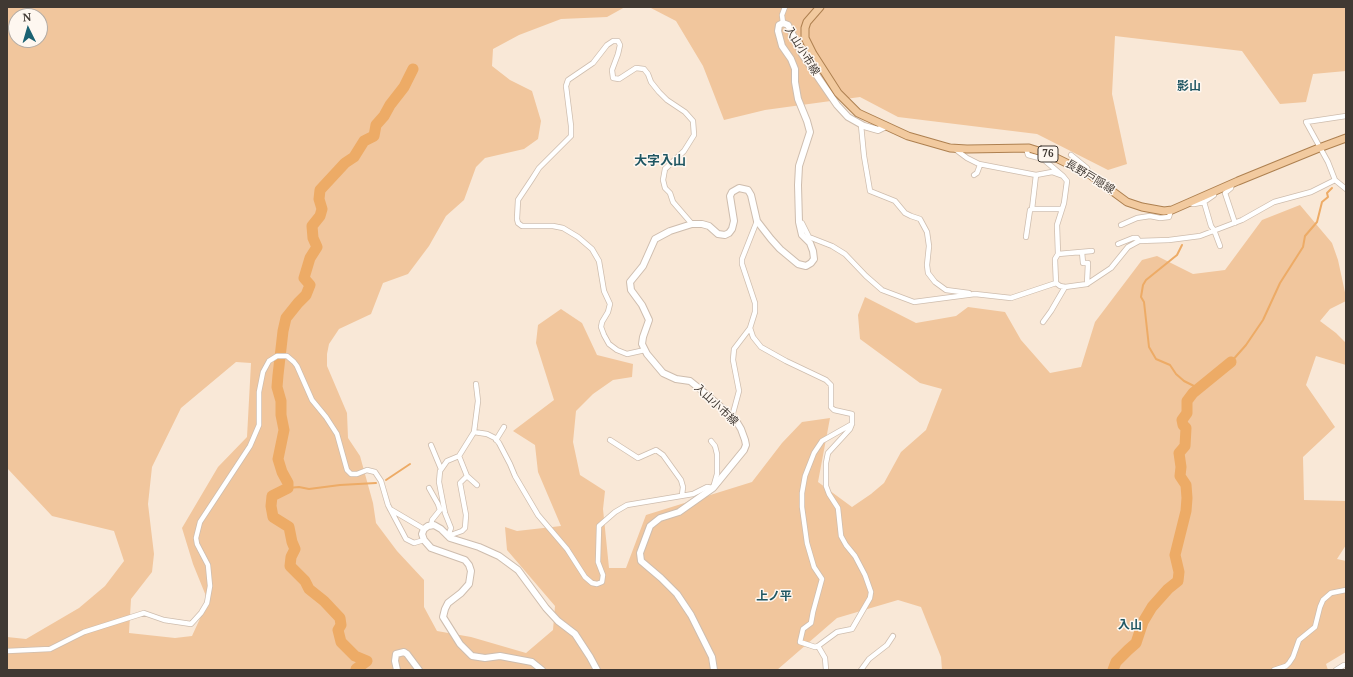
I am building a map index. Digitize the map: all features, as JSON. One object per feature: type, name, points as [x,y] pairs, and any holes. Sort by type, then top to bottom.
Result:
[{"type":"main road","name":"長野戸隠線","points":[[820,7],[808,19],[805,28],[805,38],[808,46],[828,79],[842,98],[858,113],[921,141],[955,149],[1026,148],[1048,154],[1089,174],[1127,202],[1156,210],[1171,210],[1190,203],[1232,184],[1346,138]]},
{"type":"main road","name":"入山小市線","points":[[714,670],[712,658],[691,615],[677,594],[641,561],[640,553],[650,526],[660,518],[679,512],[713,488],[744,450],[746,445],[745,440],[741,429],[732,418],[690,381],[676,379],[663,373],[646,354],[642,344],[649,320],[642,305],[631,290],[630,282],[644,266],[655,239],[670,231],[692,224],[702,224],[709,226],[718,234],[725,235],[729,232],[732,229],[734,221],[730,196],[732,192],[739,188],[748,190],[751,195],[757,221],[780,249],[798,264],[806,266],[814,259],[813,250],[810,243],[802,235],[799,222],[799,166],[810,132],[798,99],[795,82],[795,69],[791,59],[782,46],[778,31],[779,25],[783,23],[788,25],[802,54],[837,105],[848,118],[861,125],[878,130],[886,126]]},
{"type":"main road","points":[[542,670],[532,662],[500,656],[485,658],[472,656],[460,644],[443,617],[448,603],[470,584],[471,571],[465,560],[431,548],[424,540],[422,534],[424,529],[428,526],[434,525],[441,529],[450,538],[479,547],[499,556],[518,570],[546,608],[558,621],[575,634],[597,670]]},
{"type":"main road","points":[[397,670],[395,661],[396,654],[404,652],[419,670]]},
{"type":"street","points":[[783,23],[782,15],[785,7]]},
{"type":"street","points":[[645,350],[627,354],[617,350],[609,344],[604,335],[601,327],[610,304],[604,291],[599,261],[592,249],[567,229],[553,226],[522,226],[518,223],[517,219],[518,200],[540,168],[571,136],[566,86],[568,80],[593,63],[607,45],[613,41],[618,41],[620,46],[612,70],[613,78],[622,78],[636,68],[644,69],[653,85],[662,96],[685,112],[693,122],[694,135],[684,151],[665,169],[663,180],[665,188],[670,193],[673,202],[692,224]]},
{"type":"street","points":[[1346,116],[1306,122],[1328,162],[1335,180],[1346,189]]},
{"type":"street","points":[[861,125],[864,156],[870,191],[896,201],[905,213],[920,219],[927,232],[929,246],[927,264],[928,273],[935,282],[946,290],[1011,298],[1056,282]]},
{"type":"street","points":[[1026,148],[1028,155],[1042,159],[1059,172],[1067,181],[1057,225],[1058,254],[1055,259],[1056,282],[1060,286],[1065,287],[1087,284],[1111,268],[1128,247],[1139,241],[1169,240],[1200,236],[1235,223],[1274,202],[1311,192],[1335,180]]},
{"type":"street","points":[[955,149],[980,165],[1036,175],[1052,172],[1063,176]]},
{"type":"street","points":[[1071,155],[1087,168],[1089,174]]},
{"type":"street","points":[[974,175],[978,173],[980,165]]},
{"type":"street","points":[[1026,237],[1030,210],[1032,209],[1036,175]]},
{"type":"street","points":[[1190,203],[1194,204],[1204,202],[1214,193],[1225,193],[1231,188],[1232,184]]},
{"type":"street","points":[[1225,193],[1235,223]]},
{"type":"street","points":[[1204,202],[1211,226],[1220,246]]},
{"type":"street","points":[[1032,209],[1061,209]]},
{"type":"street","points":[[1122,225],[1137,218],[1150,216],[1160,218],[1169,217],[1171,210]]},
{"type":"street","points":[[732,418],[739,391],[733,354],[735,346],[742,340],[750,328],[755,312],[755,303],[742,264],[742,259],[757,221]]},
{"type":"street","points":[[799,222],[802,222],[809,237],[832,246],[845,254],[882,290],[914,302],[975,294]]},
{"type":"street","points":[[1118,244],[1133,238],[1137,238],[1139,241]]},
{"type":"street","points":[[1058,254],[1092,251]]},
{"type":"street","points":[[1082,252],[1083,262],[1088,263],[1087,284]]},
{"type":"street","points":[[1043,322],[1065,287]]},
{"type":"street","points":[[750,328],[753,336],[761,347],[826,380],[831,385],[831,407],[834,410],[852,414],[852,424],[850,428],[828,453],[826,463],[826,486],[838,508],[841,536],[855,556],[865,575],[871,592],[870,598],[852,630],[837,632],[814,648],[800,642],[803,630],[812,623],[813,612],[822,579],[814,567],[807,543],[802,507],[802,493],[805,476],[814,453],[822,441],[852,424]]},
{"type":"street","points":[[7,651],[50,649],[84,632],[144,613],[164,620],[191,624],[201,613],[207,603],[210,586],[208,565],[197,544],[196,538],[199,527],[205,514],[250,446],[259,425],[260,392],[263,372],[269,361],[278,356],[287,356],[297,366],[312,400],[338,434],[347,470],[351,474],[357,474],[367,470],[375,472],[381,480],[390,509],[406,539],[414,543],[424,540]]},
{"type":"street","points":[[448,536],[451,528],[445,513],[439,482],[441,469],[447,461],[459,456],[474,432],[478,401],[476,384]]},
{"type":"street","points":[[496,440],[504,427]]},
{"type":"street","points":[[474,432],[487,434],[496,440],[538,516],[567,549],[585,577],[592,583],[597,584],[602,582],[603,575],[598,562],[599,526],[615,512],[627,505],[693,494],[707,487],[713,488],[717,474],[717,454],[715,446],[711,441]]},
{"type":"street","points":[[610,440],[638,458],[656,450],[663,455],[682,480],[682,495]]},
{"type":"street","points":[[431,445],[441,469]]},
{"type":"street","points":[[459,456],[467,476],[477,485]]},
{"type":"street","points":[[448,536],[462,531],[465,528],[466,515],[460,483],[467,476]]},
{"type":"street","points":[[429,488],[440,510],[432,520],[431,526]]},
{"type":"street","points":[[390,509],[424,529]]},
{"type":"street","points":[[1274,670],[1286,666],[1293,657],[1299,640],[1316,628],[1320,607],[1325,598],[1334,592],[1346,590]]},
{"type":"street","points":[[861,670],[868,659],[887,645],[894,636]]},
{"type":"street","points":[[818,646],[825,658],[826,670]]},
{"type":"street","points":[[1336,670],[1346,665]]},
{"type":"shaded area","points":[[7,7],[625,7],[607,17],[561,19],[519,35],[493,49],[492,66],[510,80],[532,91],[541,121],[538,139],[524,149],[485,158],[476,167],[464,200],[446,216],[429,246],[408,274],[383,283],[371,314],[339,329],[329,344],[327,354],[327,366],[347,413],[348,438],[360,456],[373,503],[376,523],[397,551],[424,580],[424,607],[437,631],[471,637],[526,653],[553,630],[555,606],[507,550],[505,527],[517,531],[561,526],[538,472],[535,445],[513,431],[554,400],[536,343],[538,325],[561,309],[582,323],[597,355],[633,364],[632,377],[613,380],[593,394],[576,411],[573,442],[580,475],[605,491],[603,509],[609,568],[626,568],[646,515],[752,482],[782,443],[802,422],[830,418],[818,482],[852,507],[884,483],[901,452],[926,430],[942,389],[920,383],[860,339],[858,315],[865,297],[916,323],[956,316],[968,307],[1005,312],[1021,340],[1050,373],[1081,367],[1095,322],[1142,260],[1157,256],[1193,274],[1225,270],[1262,220],[1300,205],[1332,243],[1338,260],[1346,297],[1346,301],[1330,309],[1320,321],[1346,343],[1346,365],[1316,356],[1306,385],[1335,427],[1303,457],[1304,500],[1346,501],[1346,545],[1337,559],[1346,561],[1346,652],[1326,664],[1328,670],[942,670],[941,657],[921,607],[898,600],[837,618],[777,670],[7,670],[7,637],[26,639],[79,608],[105,586],[124,561],[114,531],[52,516],[7,468]],"holes":[[[236,362],[251,363],[247,437],[218,467],[182,528],[193,564],[208,601],[192,636],[175,638],[129,633],[131,599],[152,572],[154,554],[148,504],[152,467],[181,408]]]},
{"type":"shaded area","points":[[649,7],[1346,7],[1346,71],[1313,74],[1306,102],[1280,104],[1242,51],[1115,36],[1112,94],[1127,164],[1108,170],[1037,134],[898,117],[860,97],[765,110],[724,120],[703,66],[676,21]]},
{"type":"waterway","points":[[356,670],[367,661],[355,656],[341,642],[338,630],[341,625],[340,618],[324,601],[309,589],[305,581],[290,566],[291,557],[295,549],[289,527],[273,517],[271,506],[272,496],[288,488],[288,483],[282,472],[278,459],[284,430],[281,415],[281,401],[277,387],[278,375],[286,318],[306,295],[310,285],[304,278],[310,258],[317,247],[313,238],[312,226],[320,216],[322,209],[319,199],[320,190],[345,163],[354,157],[364,141],[374,136],[376,125],[404,87],[413,69]]},
{"type":"waterway","points":[[1231,362],[1246,345],[1263,320],[1280,283],[1303,247],[1305,236],[1317,222],[1322,202],[1328,197],[1327,193],[1332,188]]},
{"type":"waterway","points":[[1182,245],[1177,255],[1146,280],[1143,285],[1141,297],[1144,302],[1149,347],[1156,359],[1170,365],[1176,374],[1184,381],[1196,387],[1197,390]]},
{"type":"waterway","points":[[1113,670],[1116,662],[1136,643],[1143,622],[1152,607],[1168,589],[1178,581],[1179,572],[1175,555],[1186,511],[1187,498],[1186,485],[1180,476],[1181,467],[1179,453],[1185,446],[1186,428],[1183,425],[1182,420],[1187,413],[1187,401],[1193,393],[1231,362]]},
{"type":"waterway","points":[[386,480],[410,464]]},
{"type":"waterway","points":[[288,488],[299,487],[309,489],[340,485],[376,483]]},
{"type":"district","name":"影山","points":[[1189,87]]},
{"type":"district","name":"大字入山","points":[[660,161]]},
{"type":"district","name":"上ノ平","points":[[774,597]]},
{"type":"district","name":"入山","points":[[1130,626]]}]
